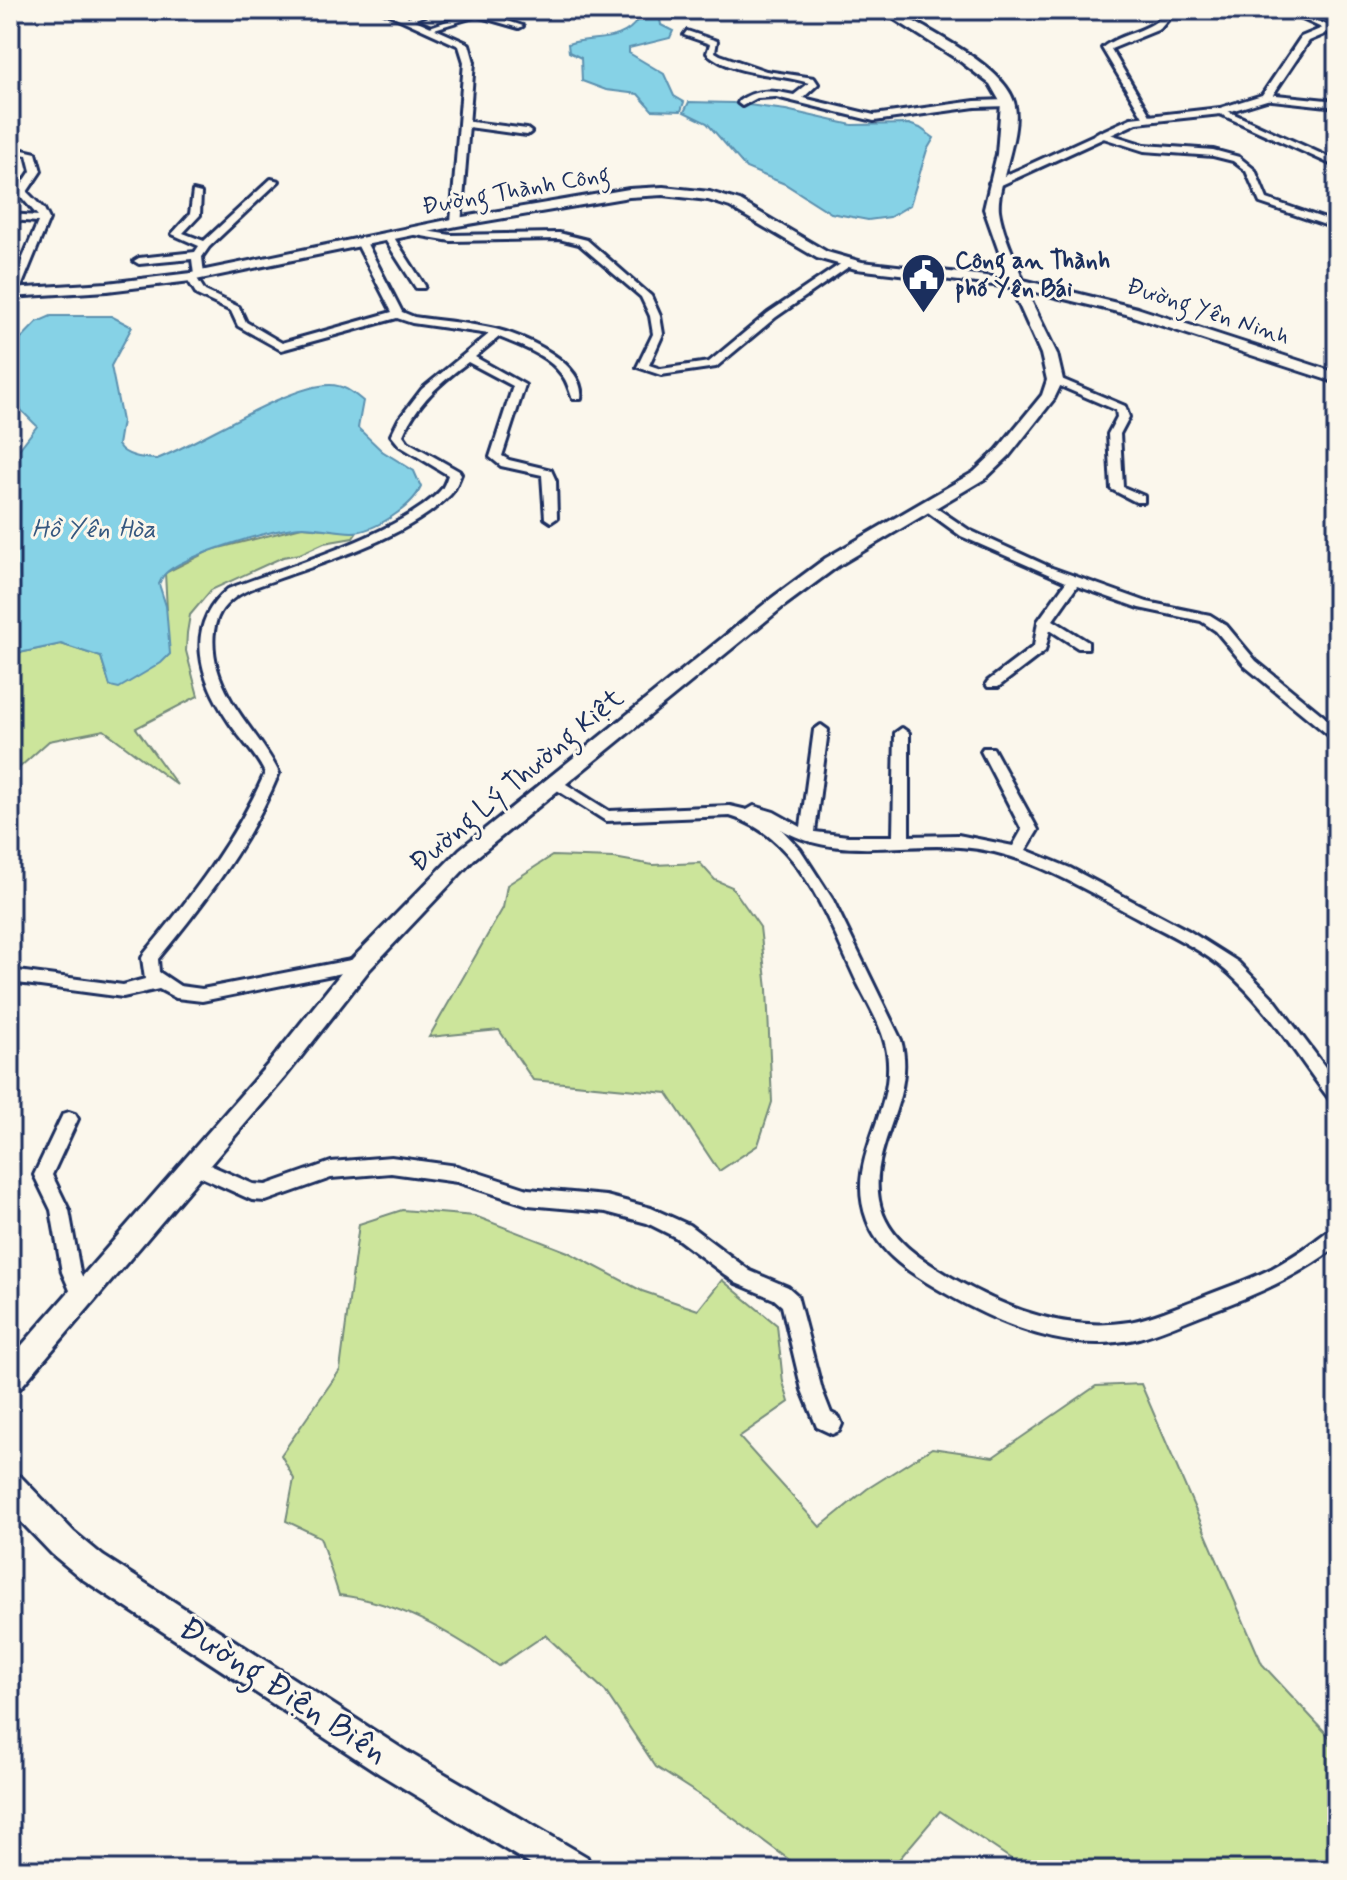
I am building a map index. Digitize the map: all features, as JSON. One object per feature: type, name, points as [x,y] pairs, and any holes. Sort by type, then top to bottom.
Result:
[{"type":"main road","points":[[886,10],[964,58],[995,82],[1008,103],[1004,154],[991,209],[1016,283],[1049,354],[1055,380]]},
{"type":"main road","name":"Đường Thành Công","points":[[12,292],[107,287],[195,276],[457,222],[629,193],[692,193],[735,204],[822,255],[849,263],[1016,283]]},
{"type":"main road","name":"Đường Yên Ninh","points":[[1016,283],[1131,311],[1337,378]]},
{"type":"main road","name":"Đường Lý Thường Kiệt","points":[[10,1379],[277,1070],[361,964],[467,854],[832,562],[929,507],[991,465],[1032,419],[1049,396],[1055,380]]},
{"type":"main road","name":"Đường Điện Biên","points":[[10,1488],[63,1543],[92,1567],[392,1762],[574,1870]]},
{"type":"street","points":[[385,10],[464,44],[469,62],[457,222]]},
{"type":"street","points":[[408,19],[434,10]]},
{"type":"street","points":[[1147,117],[1106,48],[1149,33],[1164,23],[1172,10]]},
{"type":"street","points":[[1287,10],[1333,26]]},
{"type":"street","points":[[1301,10],[1333,26]]},
{"type":"street","points":[[431,28],[477,13],[519,26]]},
{"type":"street","points":[[1266,97],[1305,39],[1333,26]]},
{"type":"street","points":[[687,33],[714,43],[711,53],[717,57],[765,73],[811,80],[814,84],[801,92],[798,98]]},
{"type":"street","points":[[742,103],[746,98],[766,94],[798,98],[874,118],[975,104],[1008,103]]},
{"type":"street","points":[[995,183],[1100,134],[1147,117],[1221,111],[1266,97],[1337,104]]},
{"type":"street","points":[[1221,111],[1337,164]]},
{"type":"street","points":[[464,124],[527,132]]},
{"type":"street","points":[[1100,134],[1144,148],[1213,153],[1236,159],[1250,170],[1263,201],[1337,222]]},
{"type":"street","points":[[10,150],[31,153],[36,171],[22,192],[25,199],[42,211],[44,219],[12,292]]},
{"type":"street","points":[[139,261],[201,250],[274,181]]},
{"type":"street","points":[[196,193],[195,215],[177,234],[201,250]]},
{"type":"street","points":[[10,217],[44,219]]},
{"type":"street","points":[[413,232],[451,238],[559,236],[583,242],[646,296],[655,316],[658,334],[643,367],[661,372],[712,365],[772,315],[849,263]]},
{"type":"street","points":[[389,238],[420,286]]},
{"type":"street","points":[[362,244],[398,314],[412,320],[494,332],[555,361],[571,375],[577,397]]},
{"type":"street","points":[[201,250],[195,276],[201,293],[235,309],[242,324],[283,348],[398,314]]},
{"type":"street","points":[[361,964],[202,995],[176,992],[151,975],[150,958],[223,866],[259,807],[272,773],[267,760],[233,717],[212,677],[205,639],[211,613],[221,599],[344,550],[426,510],[448,494],[455,474],[404,444],[397,435],[400,425],[432,385],[494,337],[494,332]]},
{"type":"street","points":[[467,357],[519,385],[496,457],[505,463],[537,468],[547,473],[551,518]]},
{"type":"street","points":[[1055,380],[1121,408],[1123,417],[1114,434],[1117,489],[1140,499]]},
{"type":"street","points":[[929,507],[986,545],[1073,582],[1144,605],[1205,618],[1221,628],[1251,664],[1337,735]]},
{"type":"street","points":[[993,684],[1040,648],[1045,621],[1073,582]]},
{"type":"street","points":[[1045,621],[1083,645]]},
{"type":"street","points":[[807,836],[821,730]]},
{"type":"street","points":[[901,840],[902,733]]},
{"type":"street","points":[[988,751],[1030,830],[1018,851]]},
{"type":"street","points":[[553,783],[595,812],[606,816],[749,810],[771,815],[807,836],[841,840],[978,843],[1018,851],[1179,933],[1233,966],[1337,1096]]},
{"type":"street","points":[[740,812],[763,822],[805,867],[819,887],[891,1034],[898,1063],[897,1078],[871,1161],[869,1192],[875,1219],[882,1233],[907,1260],[968,1297],[1019,1319],[1059,1330],[1109,1333],[1133,1330],[1248,1290],[1296,1266],[1337,1235]]},
{"type":"street","points":[[10,976],[123,991],[142,989],[161,982]]},
{"type":"street","points":[[69,1119],[43,1175],[60,1210],[71,1272],[83,1298]]},
{"type":"street","points":[[194,1166],[252,1192],[266,1193],[331,1170],[391,1165],[457,1174],[528,1197],[606,1204],[651,1216],[693,1237],[743,1277],[781,1293],[790,1301],[812,1390],[824,1420],[832,1424]]},
{"type":"green space","points":[[302,527],[357,532],[353,538],[324,543],[300,554],[283,557],[211,590],[190,615],[186,651],[198,696],[136,728],[177,785],[104,730],[49,741],[10,776],[10,655],[61,644],[101,657],[110,686],[165,605],[167,610],[165,573],[211,550]]},
{"type":"green space","points":[[552,856],[614,858],[653,865],[700,863],[715,880],[732,887],[760,927],[767,989],[772,1102],[758,1145],[719,1171],[667,1093],[533,1080],[499,1030],[429,1037],[503,908],[507,885]]},
{"type":"green space","points":[[402,1210],[475,1216],[568,1252],[642,1291],[698,1310],[722,1280],[777,1325],[783,1382],[789,1402],[739,1437],[820,1527],[867,1489],[932,1448],[993,1457],[1096,1386],[1141,1384],[1262,1664],[1337,1745],[1337,1870],[1019,1870],[1020,1865],[940,1811],[890,1870],[803,1870],[718,1807],[656,1767],[605,1691],[545,1635],[499,1666],[423,1620],[383,1604],[339,1595],[320,1537],[286,1521],[294,1479],[281,1455],[340,1370],[359,1224]]},
{"type":"water","points":[[634,10],[678,10],[660,19],[661,25],[673,31],[670,38],[629,48],[629,53],[664,74],[674,96],[684,102],[681,111],[652,110],[638,94],[606,90],[582,81],[581,58],[569,52],[568,44],[624,33],[638,19]]},
{"type":"water","points":[[689,102],[733,103],[786,110],[852,125],[909,124],[934,138],[927,150],[910,205],[890,217],[868,220],[831,213],[785,184],[746,168],[707,123],[684,112]]},
{"type":"water","name":"Hồ Yên Hòa","points":[[51,316],[111,316],[132,327],[111,366],[122,421],[118,445],[130,454],[157,459],[291,394],[312,387],[335,385],[363,401],[358,428],[382,451],[414,471],[421,487],[401,510],[371,528],[352,532],[291,528],[231,544],[175,567],[164,575],[159,584],[166,606],[170,654],[161,663],[119,688],[110,686],[101,657],[61,644],[10,655],[10,461],[37,426],[10,399],[10,350],[37,322]]},
{"type":"place","name":"Công an Thành phố Yên Bái","points":[[924,314]]}]
